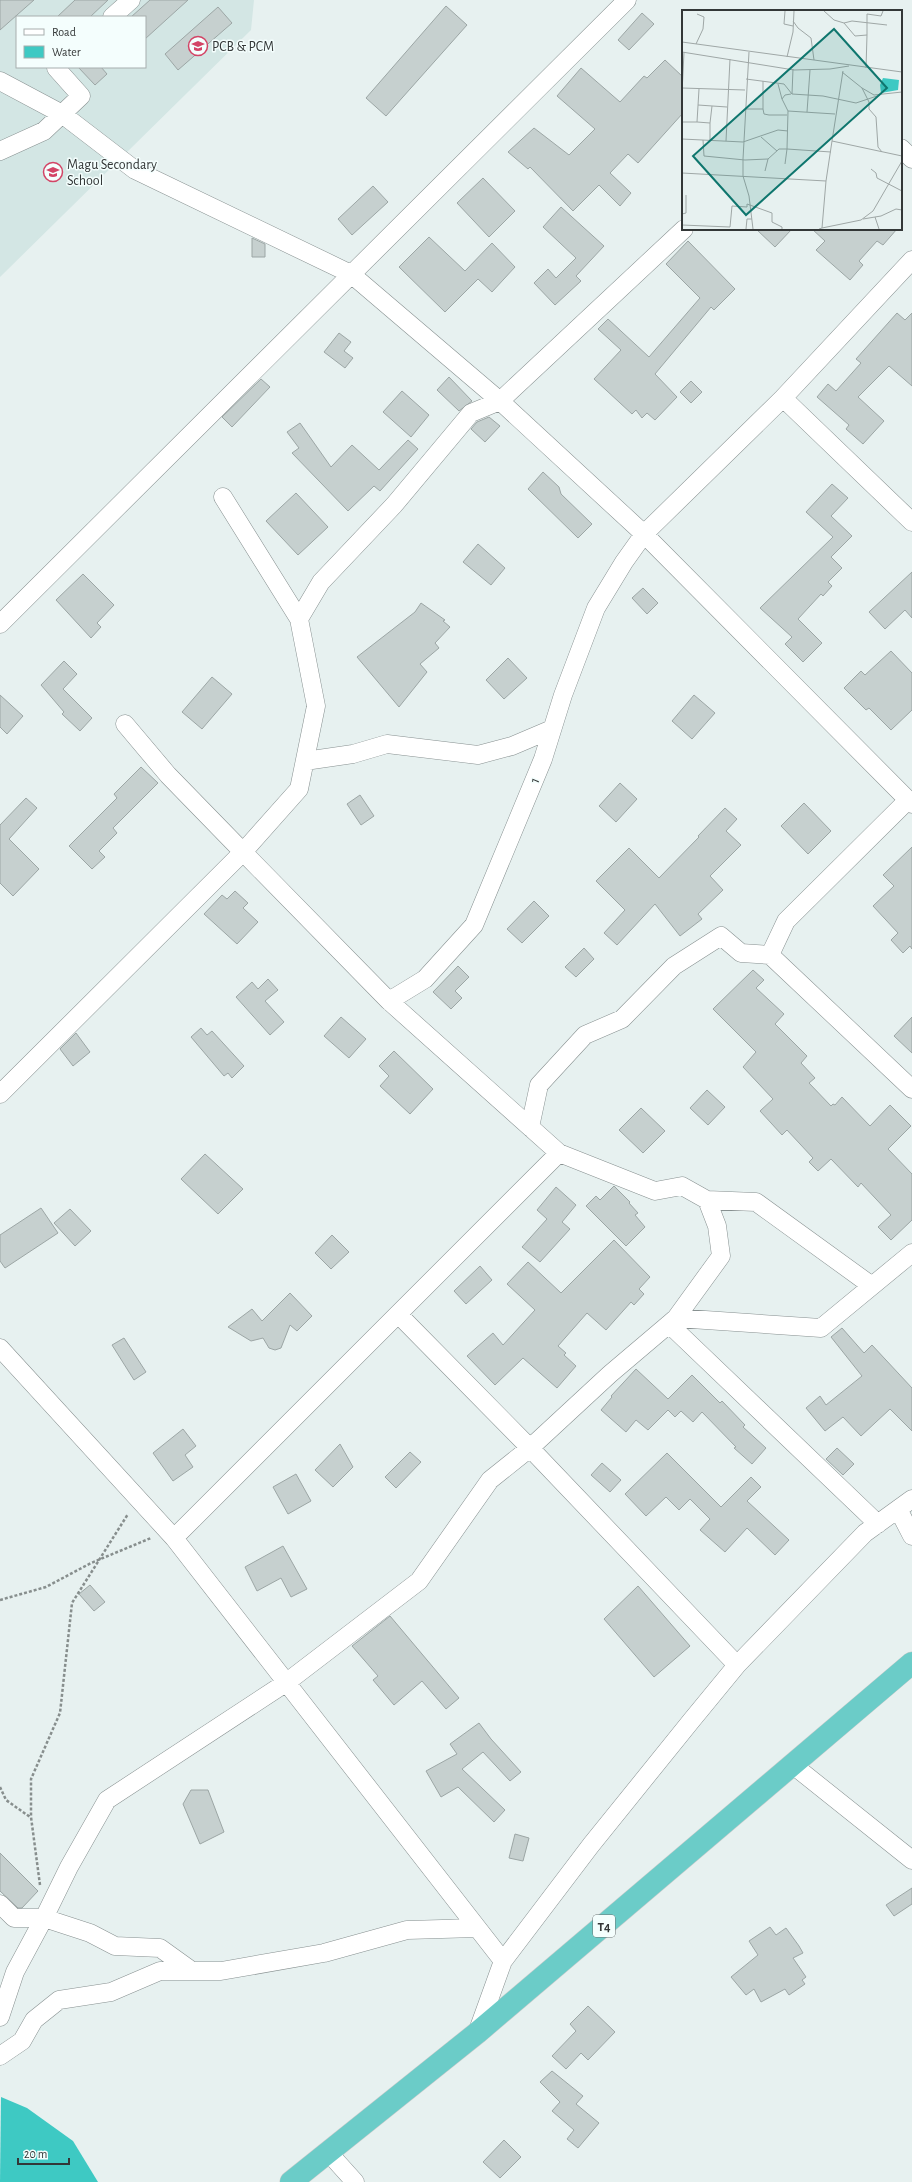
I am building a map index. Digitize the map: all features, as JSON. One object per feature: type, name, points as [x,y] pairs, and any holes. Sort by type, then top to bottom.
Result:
[{"type":"highway","name":"T4","points":[[291,2182],[477,2033],[912,1663]]},
{"type":"street","points":[[113,16],[131,0]]},
{"type":"street","points":[[0,624],[627,0]]},
{"type":"street","points":[[0,151],[44,131],[81,96],[56,68]]},
{"type":"street","points":[[0,81],[62,114],[135,170],[351,274],[500,401],[644,534],[910,802],[786,922],[770,955]]},
{"type":"street","points":[[902,149],[912,159]]},
{"type":"street","points":[[299,619],[321,582],[394,505],[471,413],[500,401],[683,230]]},
{"type":"street","name":"1","points":[[389,1001],[425,979],[474,925],[543,758],[596,608],[644,534],[782,398],[912,261]]},
{"type":"street","points":[[782,398],[912,522]]},
{"type":"street","points":[[0,1094],[243,852],[299,788],[316,706],[299,619],[223,497]]},
{"type":"street","points":[[125,724],[168,775],[389,1001],[559,1153],[655,1191],[682,1186],[707,1200],[756,1202],[872,1286]]},
{"type":"street","points":[[305,761],[353,754],[387,744],[478,755],[512,746],[552,729]]},
{"type":"street","points":[[530,1127],[539,1086],[585,1035],[622,1019],[674,966],[721,936],[741,953],[770,955],[912,1089]]},
{"type":"street","points":[[171,1534],[399,1315],[559,1153]]},
{"type":"street","points":[[0,2017],[14,1972],[44,1918],[69,1867],[107,1800],[287,1682],[419,1581],[490,1480],[530,1448],[610,1374],[673,1321],[721,1256],[717,1226],[707,1200]]},
{"type":"street","points":[[673,1321],[821,1328],[912,1253]]},
{"type":"street","points":[[399,1315],[530,1448],[737,1665]]},
{"type":"street","points":[[673,1321],[878,1524]]},
{"type":"street","points":[[0,1348],[171,1534],[503,1961]]},
{"type":"street","points":[[477,2033],[503,1961],[591,1845],[737,1665],[865,1532],[905,1504],[912,1536]]},
{"type":"street","points":[[793,1765],[912,1860]]},
{"type":"street","points":[[0,1904],[14,1918],[44,1918],[90,1933],[115,1946],[160,1948],[192,1971]]},
{"type":"street","points":[[0,2056],[22,2041],[34,2020],[59,2000],[110,1992],[160,1971],[221,1971],[324,1953],[407,1930],[478,1928]]},
{"type":"street","points":[[328,2152],[355,2182]]},
{"type":"path","points":[[40,1887],[31,1818],[31,1780],[60,1713],[72,1603],[138,1498]]},
{"type":"path","points":[[0,1600],[46,1587],[98,1560],[171,1534]]},
{"type":"path","points":[[0,1787],[6,1800],[31,1818]]},
{"type":"shaded area","name":"Magu Secondary School","points":[[0,0],[254,0],[251,30],[0,277]]},
{"type":"water","points":[[1,2097],[27,2108],[73,2141],[98,2182],[0,2182]]},
{"type":"building","points":[[0,0],[34,0],[0,30]]},
{"type":"building","points":[[75,0],[108,0],[91,16],[58,16]]},
{"type":"building","points":[[150,0],[188,0],[146,38],[146,16],[132,16]]},
{"type":"building","points":[[446,6],[467,25],[386,116],[366,98]]},
{"type":"building","points":[[218,7],[232,23],[178,70],[165,54]]},
{"type":"building","points":[[642,13],[654,24],[629,50],[618,40]]},
{"type":"building","points":[[665,60],[682,76],[682,114],[638,163],[628,154],[610,173],[631,193],[620,206],[599,185],[573,211],[530,167],[528,169],[508,152],[534,128],[569,155],[595,129],[557,96],[581,68],[620,102],[644,76],[647,78]]},
{"type":"building","points":[[79,68],[102,68],[107,74],[95,85]]},
{"type":"building","points":[[483,178],[515,211],[489,237],[457,203]]},
{"type":"building","points":[[373,186],[388,202],[352,235],[338,219]]},
{"type":"building","points":[[561,207],[604,246],[576,276],[581,281],[555,305],[534,283],[548,269],[556,278],[576,258],[543,227]]},
{"type":"building","points":[[757,230],[791,230],[775,247]]},
{"type":"building","points":[[813,230],[896,230],[883,245],[877,241],[859,261],[863,265],[850,280],[816,250],[825,241]]},
{"type":"building","points":[[429,237],[465,271],[492,243],[515,267],[492,292],[478,279],[445,312],[399,267]]},
{"type":"building","points":[[252,238],[265,244],[265,257],[252,257]]},
{"type":"building","points":[[688,241],[735,289],[714,310],[711,307],[655,374],[677,397],[655,420],[647,413],[642,418],[636,410],[632,414],[594,379],[621,350],[598,329],[608,319],[649,357],[700,298],[666,264]]},
{"type":"building","points":[[897,313],[905,320],[912,313],[912,386],[889,366],[858,397],[884,421],[863,444],[846,429],[849,425],[817,397],[828,384],[836,391],[861,363],[856,359]]},
{"type":"building","points":[[339,333],[351,342],[344,351],[353,358],[345,368],[324,352]]},
{"type":"building","points":[[449,377],[472,401],[459,411],[437,390]]},
{"type":"building","points":[[261,379],[270,387],[232,427],[222,417]]},
{"type":"building","points":[[691,381],[702,392],[691,403],[680,392]]},
{"type":"building","points":[[402,391],[429,415],[411,437],[383,412]]},
{"type":"building","points":[[489,417],[500,426],[485,442],[471,429],[477,422]]},
{"type":"building","points":[[300,423],[331,467],[352,445],[379,470],[408,440],[418,449],[380,491],[374,486],[348,511],[292,453],[299,448],[287,432]]},
{"type":"building","points":[[543,472],[559,487],[561,494],[592,524],[578,538],[528,489]]},
{"type":"building","points":[[832,484],[848,498],[831,516],[852,536],[831,557],[842,568],[828,582],[832,586],[823,596],[821,594],[798,619],[822,643],[803,662],[785,644],[792,637],[760,608],[833,537],[806,512]]},
{"type":"building","points":[[296,493],[328,527],[298,555],[266,521]]},
{"type":"building","points":[[478,544],[505,568],[491,585],[463,562]]},
{"type":"building","points":[[912,572],[912,618],[905,610],[885,629],[869,612]]},
{"type":"building","points":[[83,574],[114,605],[97,623],[101,627],[91,638],[56,600]]},
{"type":"building","points":[[643,588],[658,603],[647,614],[632,598]]},
{"type":"building","points":[[421,603],[445,620],[443,621],[450,627],[435,643],[439,648],[420,664],[427,672],[399,707],[357,657],[415,612]]},
{"type":"building","points":[[891,651],[912,673],[912,710],[891,730],[869,708],[866,710],[844,688],[861,671],[865,675]]},
{"type":"building","points":[[508,658],[527,678],[504,699],[486,680]]},
{"type":"building","points":[[64,661],[77,674],[63,689],[92,718],[80,731],[62,714],[64,712],[41,685]]},
{"type":"building","points":[[212,677],[232,694],[202,729],[182,712]]},
{"type":"building","points":[[0,695],[23,716],[7,734],[0,727]]},
{"type":"building","points":[[694,695],[715,713],[692,739],[672,721]]},
{"type":"building","points":[[141,767],[158,783],[113,828],[117,833],[99,851],[105,857],[92,869],[69,846],[117,798],[114,794]]},
{"type":"building","points":[[620,783],[637,799],[616,822],[599,806]]},
{"type":"building","points":[[360,795],[374,816],[361,825],[347,804]]},
{"type":"building","points":[[26,798],[37,808],[9,839],[39,869],[13,896],[0,883],[0,825]]},
{"type":"building","points":[[804,803],[831,831],[808,854],[781,826]]},
{"type":"building","points":[[725,808],[737,819],[726,831],[741,845],[710,876],[723,890],[698,914],[702,919],[680,936],[655,904],[617,945],[604,933],[625,910],[596,881],[629,848],[659,878]]},
{"type":"building","points":[[912,847],[912,949],[910,946],[903,953],[891,940],[898,933],[873,906],[894,886],[883,875]]},
{"type":"building","points":[[235,891],[248,903],[243,908],[258,922],[237,944],[204,914],[222,895],[227,899]]},
{"type":"building","points":[[534,901],[549,916],[522,943],[507,929]]},
{"type":"building","points":[[584,948],[594,959],[576,977],[565,967]]},
{"type":"building","points":[[458,966],[469,977],[455,991],[462,998],[451,1009],[433,992]]},
{"type":"building","points":[[753,970],[764,980],[756,988],[784,1014],[775,1024],[807,1056],[801,1063],[815,1078],[809,1083],[831,1106],[833,1104],[835,1105],[842,1097],[870,1126],[890,1105],[911,1126],[888,1149],[912,1174],[912,1220],[891,1240],[878,1227],[891,1215],[861,1183],[858,1187],[831,1159],[818,1171],[809,1162],[813,1158],[787,1130],[782,1135],[760,1111],[773,1099],[743,1067],[756,1052],[713,1009]]},
{"type":"building","points":[[268,979],[278,990],[265,1001],[284,1022],[270,1035],[236,997],[252,982],[258,989]]},
{"type":"building","points":[[341,1017],[366,1039],[349,1058],[324,1036]]},
{"type":"building","points":[[912,1017],[912,1053],[894,1036]]},
{"type":"building","points":[[201,1028],[207,1035],[212,1031],[244,1066],[232,1078],[228,1073],[224,1076],[191,1037]]},
{"type":"building","points":[[76,1033],[90,1052],[73,1066],[60,1049]]},
{"type":"building","points":[[394,1051],[433,1089],[410,1114],[380,1086],[389,1076],[379,1066]]},
{"type":"building","points":[[707,1090],[725,1107],[708,1125],[690,1108]]},
{"type":"building","points":[[641,1108],[665,1131],[643,1153],[619,1130]]},
{"type":"building","points":[[205,1154],[243,1189],[218,1214],[181,1179]]},
{"type":"building","points":[[614,1186],[630,1202],[629,1203],[638,1213],[635,1215],[645,1227],[626,1246],[586,1206],[596,1196],[600,1200]]},
{"type":"building","points":[[556,1187],[576,1205],[562,1222],[570,1229],[540,1262],[522,1247],[547,1219],[537,1210]]},
{"type":"building","points":[[41,1208],[58,1233],[5,1268],[0,1261],[0,1235]]},
{"type":"building","points":[[70,1209],[91,1231],[75,1246],[54,1223]]},
{"type":"building","points":[[332,1235],[349,1252],[331,1269],[315,1253]]},
{"type":"building","points":[[614,1240],[650,1277],[639,1289],[644,1294],[634,1305],[631,1302],[606,1330],[587,1313],[558,1346],[566,1353],[564,1355],[576,1366],[557,1388],[523,1358],[495,1385],[467,1356],[493,1333],[503,1345],[535,1310],[507,1284],[528,1262],[561,1293]]},
{"type":"building","points":[[480,1266],[492,1280],[466,1304],[454,1291]]},
{"type":"building","points":[[290,1293],[312,1316],[297,1331],[290,1325],[281,1348],[275,1350],[269,1348],[263,1338],[251,1341],[228,1327],[252,1309],[262,1321]]},
{"type":"building","points":[[842,1328],[864,1353],[872,1345],[912,1388],[912,1431],[890,1409],[861,1436],[843,1417],[825,1431],[806,1408],[820,1396],[826,1405],[862,1376],[831,1337]]},
{"type":"building","points":[[124,1338],[146,1372],[134,1380],[112,1345]]},
{"type":"building","points":[[636,1369],[668,1399],[692,1375],[720,1403],[722,1401],[745,1425],[743,1427],[766,1448],[752,1464],[734,1448],[736,1447],[702,1412],[693,1422],[681,1411],[675,1417],[668,1410],[648,1430],[636,1420],[626,1432],[601,1410],[612,1397],[611,1396]]},
{"type":"building","points":[[183,1429],[196,1446],[185,1455],[193,1467],[173,1481],[153,1453]]},
{"type":"building","points":[[340,1444],[353,1467],[333,1487],[315,1470]]},
{"type":"building","points":[[837,1448],[854,1464],[843,1475],[826,1459]]},
{"type":"building","points":[[410,1452],[421,1462],[396,1488],[385,1477]]},
{"type":"building","points":[[667,1453],[721,1507],[751,1477],[761,1487],[747,1501],[789,1540],[775,1555],[747,1528],[725,1552],[700,1530],[710,1519],[690,1499],[679,1510],[666,1497],[646,1516],[625,1494]]},
{"type":"building","points":[[602,1463],[621,1480],[610,1492],[591,1475]]},
{"type":"building","points":[[296,1474],[311,1501],[288,1514],[273,1487]]},
{"type":"building","points":[[283,1546],[307,1589],[291,1597],[281,1578],[257,1591],[245,1567]]},
{"type":"building","points":[[90,1585],[105,1602],[94,1611],[79,1594]]},
{"type":"building","points":[[638,1586],[690,1646],[654,1677],[604,1619]]},
{"type":"building","points":[[390,1616],[459,1698],[446,1709],[422,1681],[394,1705],[373,1680],[378,1676],[352,1646]]},
{"type":"building","points":[[479,1723],[491,1739],[521,1772],[510,1781],[483,1752],[462,1769],[505,1810],[494,1822],[458,1787],[441,1797],[426,1771],[457,1754],[450,1744]]},
{"type":"building","points":[[191,1790],[208,1790],[224,1832],[200,1844],[183,1804]]},
{"type":"building","points":[[515,1834],[529,1838],[523,1861],[509,1858]]},
{"type":"building","points":[[0,1853],[38,1891],[22,1908],[18,1908],[0,1891]]},
{"type":"building","points":[[912,1888],[912,1904],[894,1916],[886,1905]]},
{"type":"building","points":[[770,1927],[776,1935],[786,1928],[799,1946],[803,1953],[793,1958],[806,1977],[802,1980],[805,1984],[789,1995],[785,1989],[761,2002],[754,1989],[746,1995],[731,1977],[758,1955],[749,1941]]},
{"type":"building","points":[[588,2006],[615,2032],[588,2060],[581,2053],[566,2069],[552,2056],[576,2031],[570,2024]]},
{"type":"building","points":[[552,2071],[583,2096],[576,2104],[599,2123],[578,2148],[567,2139],[574,2130],[552,2111],[560,2102],[540,2082]]},
{"type":"building","points":[[504,2140],[521,2157],[500,2178],[483,2162]]},
{"type":"place","name":"PCB & PCM","points":[[198,46]]},
{"type":"place","name":"Magu Secondary School","points":[[53,172]]}]
